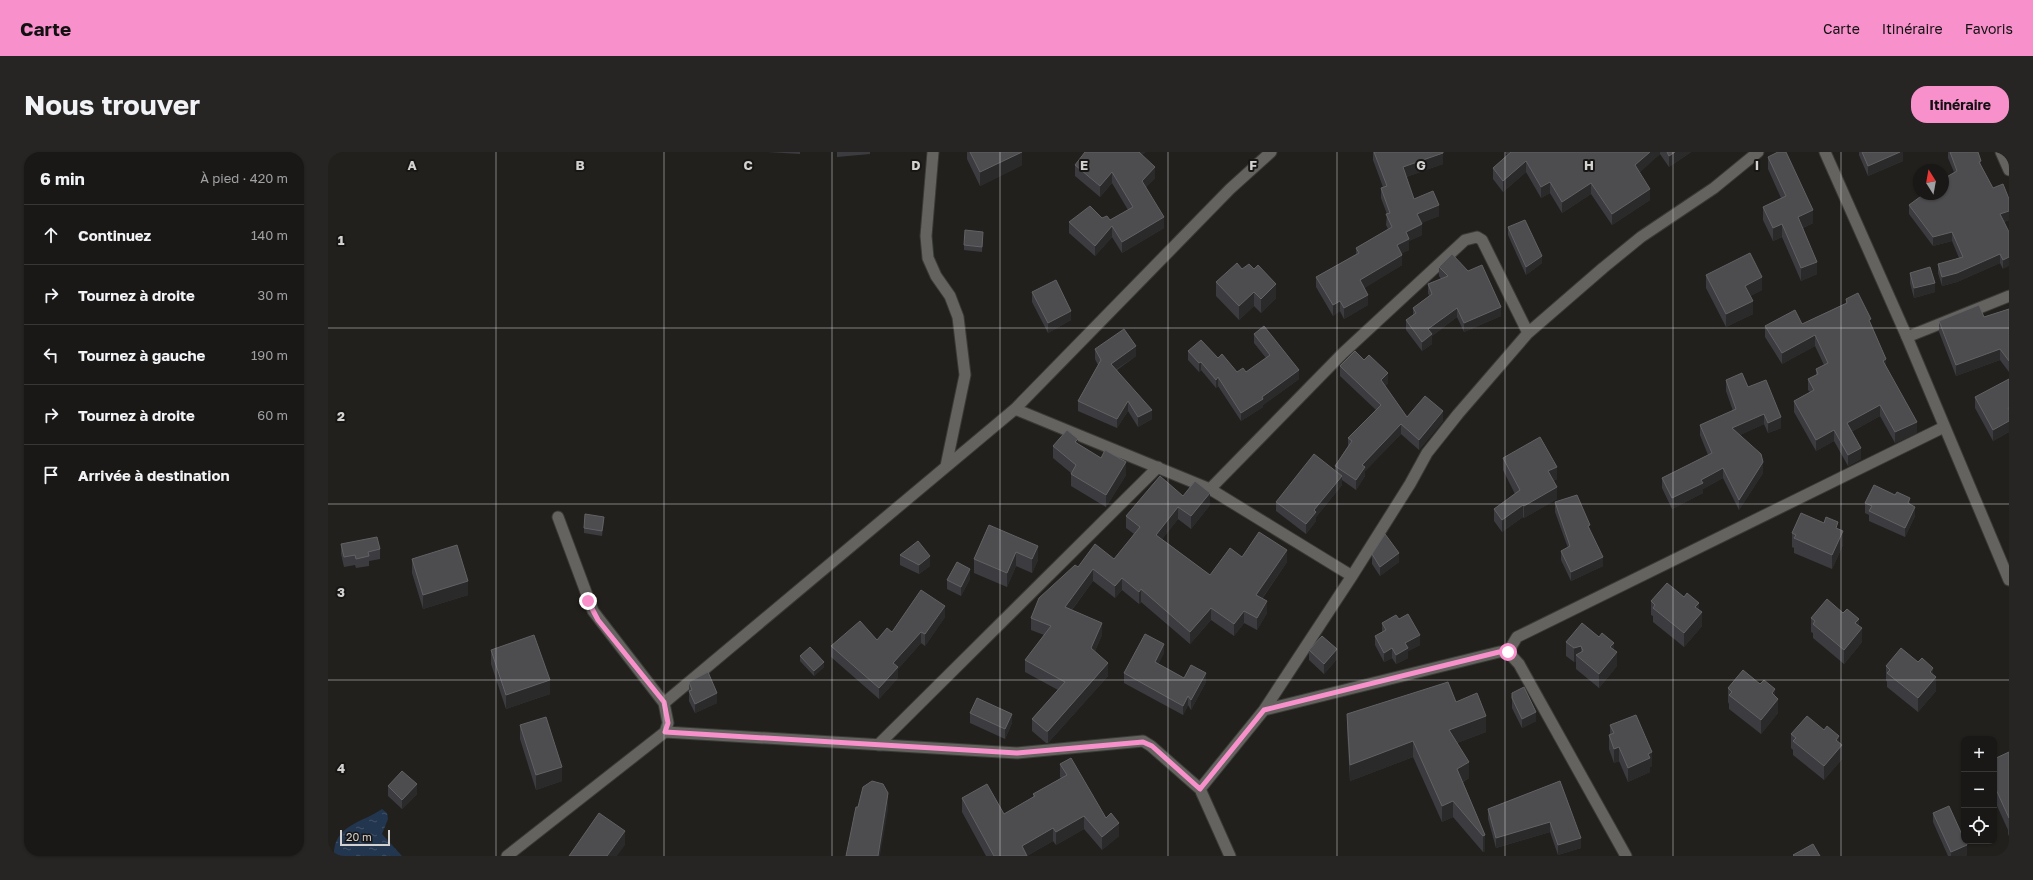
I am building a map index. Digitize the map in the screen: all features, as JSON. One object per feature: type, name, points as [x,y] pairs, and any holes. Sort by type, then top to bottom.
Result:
[{"type":"street","points":[[933,152],[926,236],[928,258],[936,276],[950,296],[958,316],[965,376],[946,466]]},
{"type":"street","points":[[664,702],[1015,409],[1230,189],[1271,152]]},
{"type":"street","points":[[1200,789],[1264,710],[1352,576],[1410,484],[1427,453],[1458,414],[1528,333],[1602,268],[1641,237],[1714,188],[1758,152]]},
{"type":"street","points":[[1825,152],[1907,337],[2009,580]]},
{"type":"street","points":[[2001,152],[2009,170]]},
{"type":"street","points":[[1210,488],[1343,353],[1465,240],[1477,237],[1482,240],[1528,333]]},
{"type":"street","points":[[1907,337],[2009,296]]},
{"type":"street","points":[[1015,409],[1210,488],[1352,576]]},
{"type":"street","points":[[1508,652],[1517,637],[1944,427]]},
{"type":"street","points":[[878,745],[1158,467]]},
{"type":"street","points":[[508,856],[665,732],[668,723],[664,702],[593,611],[558,517]]},
{"type":"street","points":[[1264,710],[1499,652],[1508,652],[1519,664],[1626,856]]},
{"type":"street","points":[[665,732],[1025,753],[1143,742],[1152,746],[1200,789],[1230,856]]},
{"type":"water","points":[[382,809],[387,813],[388,819],[382,834],[402,856],[334,856],[335,846],[343,831]]},
{"type":"building","points":[[970,152],[1022,152],[980,172]]},
{"type":"building","points":[[1085,152],[1139,152],[1155,167],[1142,181],[1164,217],[1122,242],[1112,226],[1095,246],[1069,222],[1090,206],[1102,218],[1107,216],[1110,220],[1133,207],[1112,172],[1100,186],[1075,165]]},
{"type":"building","points":[[1374,152],[1443,152],[1403,167],[1414,199],[1433,191],[1439,205],[1417,214],[1422,224],[1406,232],[1409,239],[1397,245],[1402,255],[1360,280],[1368,295],[1344,308],[1340,301],[1333,305],[1316,277],[1359,253],[1356,248],[1392,227],[1386,214],[1390,213],[1381,188],[1387,186]]},
{"type":"building","points":[[1511,152],[1650,152],[1635,165],[1650,189],[1612,214],[1591,183],[1562,202],[1550,182],[1541,187],[1526,161],[1503,181],[1493,168]]},
{"type":"building","points":[[1667,152],[1675,152],[1669,156]]},
{"type":"building","points":[[1778,152],[1786,152],[1813,210],[1798,217],[1817,262],[1801,268],[1782,224],[1773,228],[1763,207],[1786,196],[1768,157]]},
{"type":"building","points":[[1862,152],[1900,152],[1868,166]]},
{"type":"building","points":[[1950,152],[1978,152],[1981,161],[1979,162],[1993,188],[2003,184],[2009,199],[2009,211],[2000,214],[2009,232],[2009,257],[2003,260],[2000,254],[1957,273],[1942,277],[1938,264],[1963,257],[1952,232],[1933,237],[1909,205],[1916,200],[1949,200],[1949,176],[1957,171]]},
{"type":"building","points":[[1525,220],[1542,256],[1526,267],[1508,227]]},
{"type":"building","points":[[965,230],[983,232],[982,247],[964,245]]},
{"type":"building","points":[[1750,253],[1762,277],[1745,286],[1753,301],[1726,314],[1706,275]]},
{"type":"building","points":[[1452,254],[1468,271],[1482,265],[1501,307],[1464,323],[1457,308],[1428,329],[1432,334],[1422,342],[1406,320],[1416,313],[1413,308],[1432,294],[1428,284],[1448,276],[1439,267]]},
{"type":"building","points":[[1237,263],[1242,269],[1249,264],[1254,269],[1258,265],[1276,284],[1261,299],[1254,292],[1239,306],[1216,282]]},
{"type":"building","points":[[1930,267],[1935,283],[1914,288],[1910,273]]},
{"type":"building","points":[[1056,280],[1071,311],[1048,323],[1032,292]]},
{"type":"building","points":[[1858,293],[1871,319],[1869,320],[1886,359],[1883,361],[1917,422],[1895,432],[1880,405],[1847,423],[1861,448],[1848,455],[1834,430],[1816,440],[1794,401],[1814,390],[1808,379],[1818,374],[1816,369],[1828,363],[1815,335],[1782,353],[1765,326],[1795,310],[1802,324],[1847,303],[1846,299]]},
{"type":"building","points":[[1979,305],[1984,317],[2009,309],[2009,361],[2000,349],[1956,365],[1939,321]]},
{"type":"building","points":[[1264,326],[1299,370],[1262,397],[1263,399],[1241,413],[1218,377],[1216,380],[1201,362],[1199,363],[1188,351],[1201,340],[1218,358],[1222,354],[1237,372],[1243,368],[1246,372],[1270,355],[1254,334]]},
{"type":"building","points":[[1124,329],[1136,346],[1111,364],[1152,410],[1138,417],[1128,401],[1117,419],[1078,401],[1101,360],[1095,349]]},
{"type":"building","points":[[1355,351],[1364,360],[1369,355],[1388,373],[1381,380],[1407,417],[1425,396],[1443,411],[1419,440],[1401,424],[1362,465],[1365,467],[1356,480],[1335,466],[1352,441],[1348,438],[1381,405],[1340,366]]},
{"type":"building","points":[[1742,373],[1748,387],[1766,380],[1781,417],[1768,423],[1764,414],[1732,428],[1761,454],[1763,462],[1739,500],[1723,468],[1701,480],[1703,483],[1672,498],[1662,478],[1712,453],[1700,425],[1736,409],[1726,380]]},
{"type":"building","points":[[2009,379],[2009,421],[1993,430],[1975,397]]},
{"type":"building","points":[[1067,430],[1078,439],[1075,442],[1101,458],[1105,450],[1126,462],[1106,495],[1071,474],[1076,465],[1053,446]]},
{"type":"building","points":[[1540,437],[1557,467],[1548,471],[1557,487],[1524,506],[1523,505],[1502,520],[1494,509],[1520,490],[1503,458]]},
{"type":"building","points":[[1314,454],[1342,476],[1314,510],[1316,512],[1306,524],[1276,502]]},
{"type":"building","points":[[1160,476],[1183,496],[1195,481],[1210,493],[1191,516],[1178,507],[1156,535],[1210,575],[1230,548],[1242,557],[1259,532],[1287,550],[1256,595],[1267,601],[1257,618],[1244,611],[1234,624],[1211,608],[1190,632],[1141,589],[1139,592],[1122,578],[1115,586],[1093,569],[1065,607],[1102,623],[1091,648],[1108,663],[1048,731],[1046,731],[1032,719],[1065,682],[1025,660],[1051,626],[1031,618],[1039,598],[1075,565],[1078,567],[1095,544],[1114,559],[1140,527],[1126,516]]},
{"type":"building","points":[[1874,485],[1895,495],[1897,492],[1910,498],[1908,503],[1915,507],[1905,528],[1869,511],[1872,506],[1865,503]]},
{"type":"building","points":[[1577,495],[1590,525],[1588,526],[1603,557],[1571,572],[1561,551],[1570,546],[1555,502]]},
{"type":"building","points":[[1801,513],[1824,523],[1826,517],[1838,522],[1836,528],[1843,531],[1832,555],[1794,538],[1796,535],[1792,533]]},
{"type":"building","points":[[585,514],[604,517],[602,531],[584,528]]},
{"type":"building","points":[[989,525],[1038,546],[1032,559],[1016,552],[1007,573],[974,559]]},
{"type":"building","points":[[1385,534],[1399,553],[1380,567],[1372,554]]},
{"type":"building","points":[[377,537],[380,549],[368,552],[369,556],[356,559],[355,555],[344,557],[341,544]]},
{"type":"building","points":[[918,541],[930,556],[919,565],[900,555]]},
{"type":"building","points":[[457,545],[468,581],[423,595],[412,559]]},
{"type":"building","points":[[957,562],[970,569],[961,587],[947,580]]},
{"type":"building","points":[[1667,583],[1684,597],[1687,593],[1699,603],[1695,607],[1702,612],[1684,633],[1653,608],[1655,605],[1651,601]]},
{"type":"building","points":[[921,590],[945,606],[925,634],[921,632],[893,663],[898,667],[879,688],[831,646],[860,621],[877,640],[887,628],[892,632]]},
{"type":"building","points":[[1827,599],[1843,613],[1847,609],[1859,619],[1855,623],[1862,628],[1844,650],[1813,624],[1815,621],[1811,618]]},
{"type":"building","points":[[1408,614],[1420,635],[1405,643],[1408,648],[1396,655],[1392,648],[1384,653],[1375,636],[1386,630],[1382,623],[1396,615],[1399,619]]},
{"type":"building","points":[[1582,623],[1599,637],[1602,633],[1614,643],[1610,647],[1617,652],[1599,674],[1576,655],[1583,651],[1581,646],[1574,648],[1566,642]]},
{"type":"building","points":[[1145,634],[1164,644],[1155,662],[1184,678],[1191,665],[1206,673],[1191,700],[1188,696],[1183,706],[1124,673]]},
{"type":"building","points":[[534,635],[550,680],[506,695],[491,650]]},
{"type":"building","points":[[1322,636],[1337,649],[1324,664],[1309,650]]},
{"type":"building","points":[[810,647],[824,662],[814,671],[800,656]]},
{"type":"building","points":[[1901,648],[1918,662],[1922,658],[1933,668],[1930,672],[1936,677],[1918,698],[1887,673],[1890,670],[1886,666]]},
{"type":"building","points":[[1743,670],[1760,684],[1764,680],[1775,689],[1772,693],[1778,699],[1761,720],[1729,695],[1732,692],[1728,688]]},
{"type":"building","points":[[708,672],[717,693],[695,704],[689,691],[692,690],[689,682]]},
{"type":"building","points":[[1448,682],[1456,702],[1477,693],[1486,716],[1449,730],[1469,762],[1457,769],[1485,835],[1483,836],[1453,801],[1442,806],[1413,741],[1350,765],[1347,714]]},
{"type":"building","points":[[1524,687],[1536,712],[1522,719],[1512,698],[1512,693]]},
{"type":"building","points":[[977,698],[1012,714],[1005,729],[970,713]]},
{"type":"building","points":[[1636,715],[1652,752],[1648,754],[1650,758],[1628,768],[1619,747],[1614,749],[1609,735],[1614,733],[1610,725]]},
{"type":"building","points":[[1807,716],[1824,730],[1827,726],[1839,736],[1836,740],[1842,745],[1824,766],[1793,741],[1796,738],[1791,734]]},
{"type":"building","points":[[546,717],[562,767],[536,775],[520,725]]},
{"type":"building","points":[[2009,752],[2009,818],[1997,792],[1997,758]]},
{"type":"building","points":[[1071,758],[1106,818],[1111,813],[1119,823],[1102,837],[1084,816],[1056,832],[1053,828],[1022,846],[1027,856],[994,856],[962,798],[987,784],[1004,814],[1035,796],[1033,794],[1067,775],[1060,764]]},
{"type":"building","points":[[402,771],[417,784],[402,800],[388,786]]},
{"type":"building","points":[[872,781],[883,784],[888,793],[878,856],[846,856],[856,807],[858,807],[863,787]]},
{"type":"building","points":[[1560,781],[1581,838],[1558,845],[1550,822],[1496,838],[1488,809]]},
{"type":"building","points":[[1949,806],[1961,832],[1961,844],[1967,845],[1951,852],[1933,813]]},
{"type":"building","points":[[599,813],[625,831],[607,856],[569,856]]},
{"type":"building","points":[[1813,844],[1820,856],[1793,855]]},
{"type":"route","points":[[588,601],[598,620],[664,702],[668,723],[665,732],[1017,753],[1132,741],[1143,742],[1152,746],[1200,789],[1264,710],[1499,652],[1508,652]]}]
